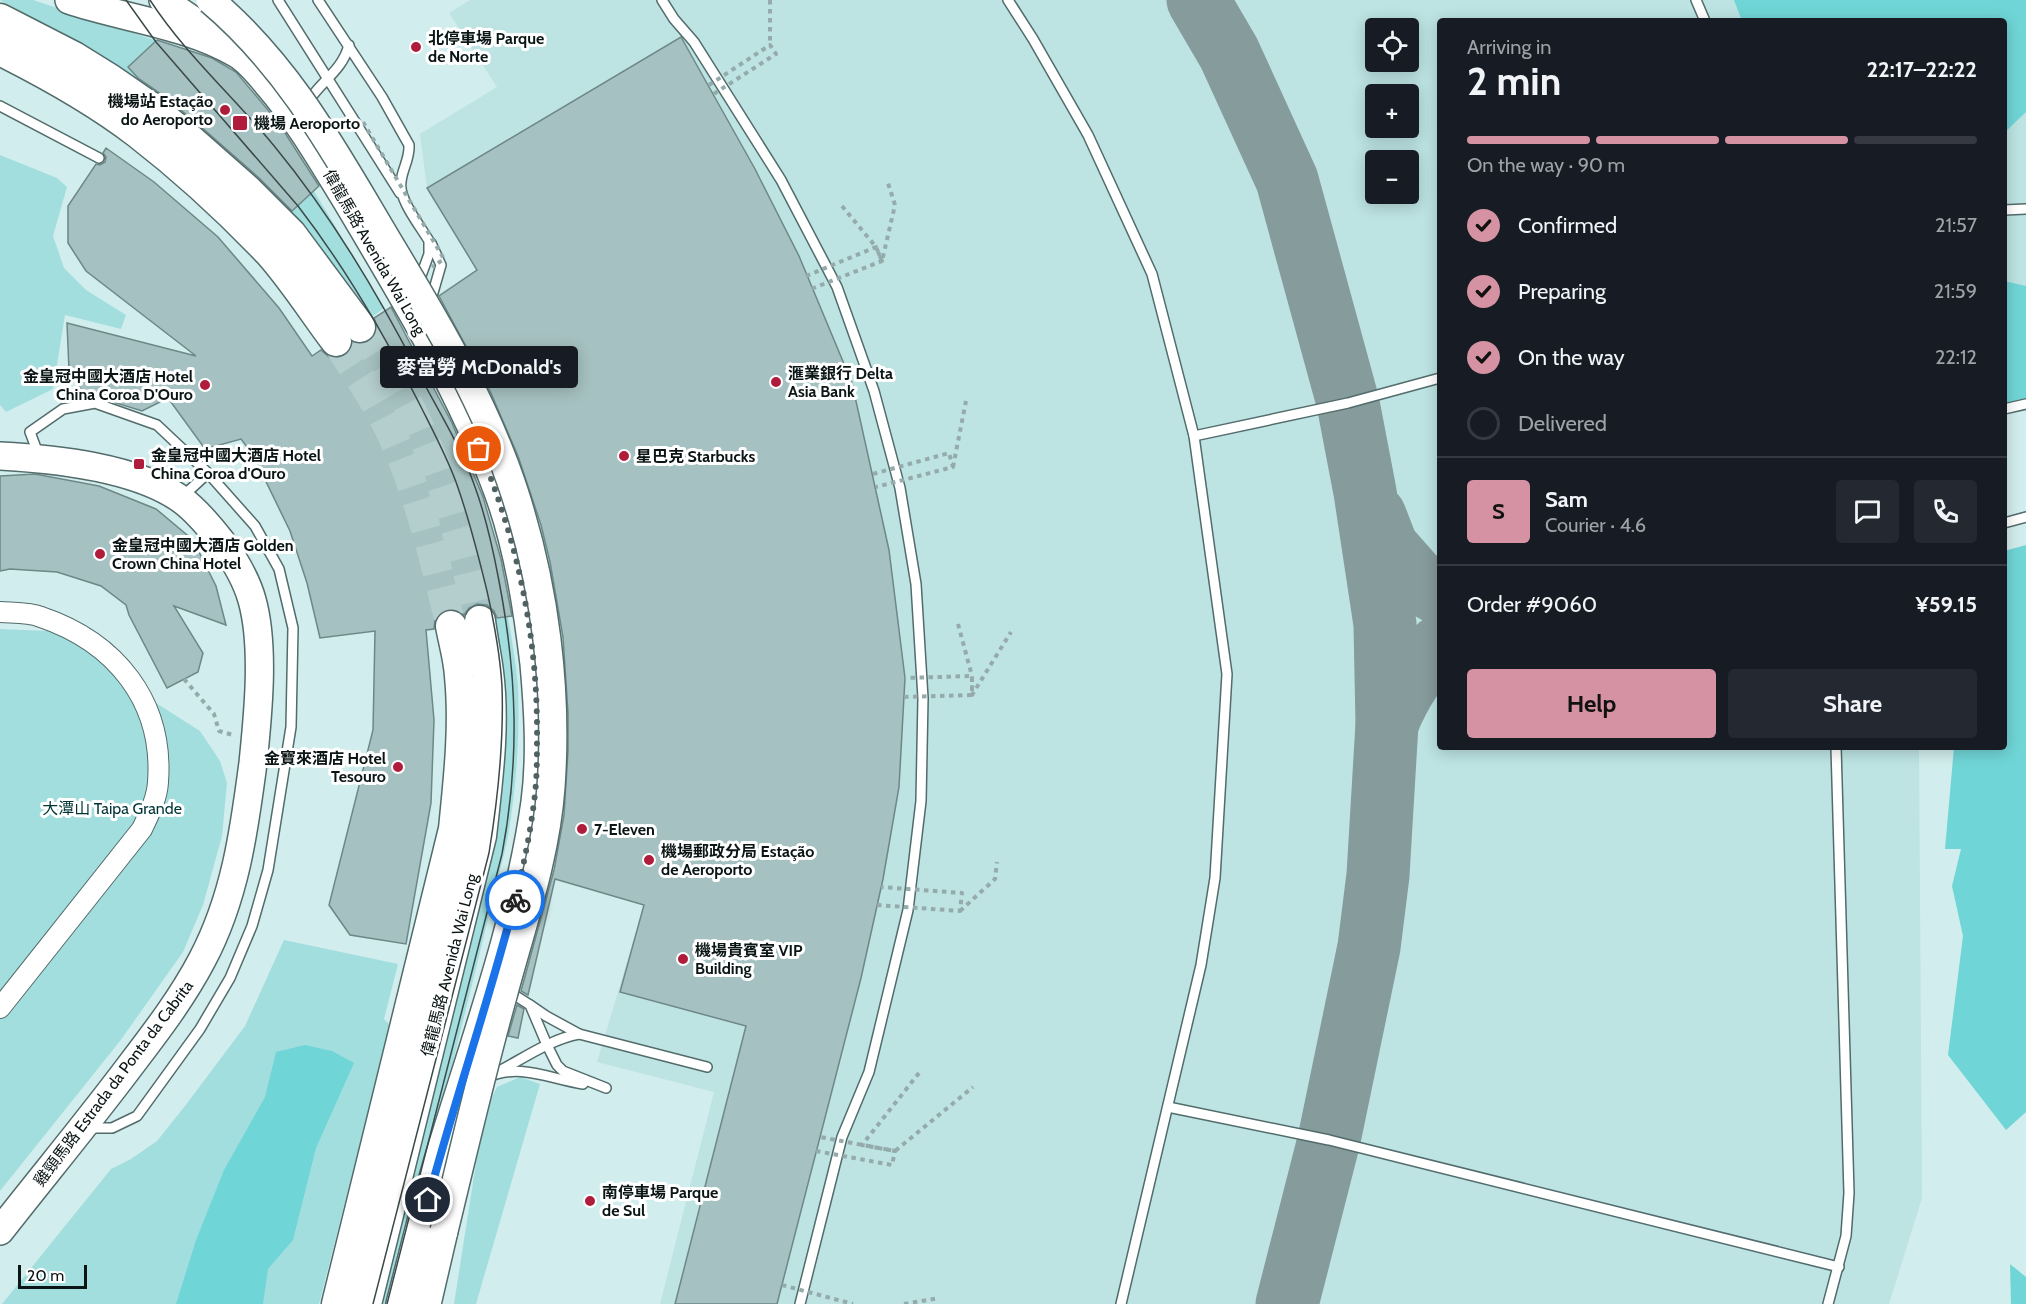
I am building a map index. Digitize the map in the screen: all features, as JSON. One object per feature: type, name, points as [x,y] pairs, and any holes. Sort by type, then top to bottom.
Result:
[{"type":"main road","points":[[0,19],[74,57],[153,109],[248,191],[291,234],[348,334],[229,213],[137,132],[61,82],[0,50]]},
{"type":"main road","name":"偉龍馬路 Avenida Wai Long","points":[[337,1304],[454,829],[462,724],[460,675],[466,623],[489,673],[488,779],[481,836],[366,1304]]},
{"type":"street","name":"偉龍馬路 Avenida Wai Long","points":[[69,0],[208,40],[240,55],[268,85],[300,126],[410,308],[454,394],[498,492],[511,536],[530,633],[537,711],[535,800],[519,884],[496,975],[445,1137],[399,1304]]},
{"type":"street","points":[[164,0],[240,55]]},
{"type":"street","name":"偉龍馬路 Avenida Wai Long","points":[[210,0],[255,41],[287,80],[317,124],[446,341],[494,440],[515,494],[543,610],[552,698],[551,786],[547,819],[532,889],[490,1041],[427,1304]]},
{"type":"street","name":"雞頸馬路 Estrada da Ponta da Cabrita","points":[[0,456],[39,458],[125,475],[180,498],[201,518],[242,573],[252,597],[258,640],[255,737],[241,849],[220,922],[194,976],[170,1014],[0,1231]]},
{"type":"street","points":[[0,612],[39,616],[80,634],[108,653],[134,682],[152,722],[157,752],[158,783],[152,807],[142,829],[0,1008]]},
{"type":"lane","points":[[278,0],[404,198],[440,259],[441,265],[425,315],[424,335]]},
{"type":"lane","points":[[318,0],[399,125],[409,146],[410,155],[400,187],[404,198]]},
{"type":"lane","points":[[662,0],[694,42],[781,180],[837,286],[874,391],[900,488],[916,584],[923,698],[921,801],[908,910],[869,1072],[842,1137],[800,1304]]},
{"type":"lane","points":[[1008,0],[1088,135],[1152,274],[1194,436],[1227,674],[1215,878],[1201,965],[1121,1304]]},
{"type":"lane","points":[[1696,0],[1704,18]]},
{"type":"lane","points":[[300,126],[301,114],[309,99],[346,57],[349,45]]},
{"type":"lane","points":[[0,106],[99,158]]},
{"type":"lane","points":[[2007,210],[2026,209]]},
{"type":"lane","points":[[410,308],[429,254],[429,241]]},
{"type":"lane","points":[[1194,436],[1348,403],[1437,379]]},
{"type":"lane","points":[[39,458],[30,432],[63,409],[95,403],[157,425],[208,473],[255,526],[279,569],[292,628],[291,726],[268,870],[252,926],[230,978],[200,1029],[137,1116],[112,1128],[82,1128]]},
{"type":"lane","points":[[2007,409],[2026,404]]},
{"type":"lane","points":[[180,498],[208,473]]},
{"type":"lane","points":[[2007,522],[2026,517]]},
{"type":"lane","points":[[1828,1304],[1846,1236],[1849,1193],[1836,750]]},
{"type":"lane","points":[[496,975],[501,986],[546,1016],[579,1034],[707,1067]]},
{"type":"lane","points":[[499,1072],[522,1070],[606,1088],[563,1071],[557,1065],[530,1005]]},
{"type":"lane","points":[[456,1104],[484,1079],[547,1045],[567,1036],[579,1034]]},
{"type":"lane","points":[[1168,1107],[1329,1140],[1839,1267]]},
{"type":"lane","points":[[437,1304],[444,1231]]},
{"type":"path","points":[[712,95],[776,54],[770,45],[770,0]]},
{"type":"path","points":[[709,85],[770,45]]},
{"type":"path","points":[[363,122],[444,259],[431,267]]},
{"type":"path","points":[[882,261],[895,205],[888,183]]},
{"type":"path","points":[[842,206],[876,247],[882,261]]},
{"type":"path","points":[[806,276],[876,247]]},
{"type":"path","points":[[811,289],[882,261]]},
{"type":"path","points":[[953,467],[966,401]]},
{"type":"path","points":[[873,474],[949,453],[953,467]]},
{"type":"path","points":[[876,488],[953,467]]},
{"type":"path","points":[[958,624],[972,676],[972,695]]},
{"type":"path","points":[[972,695],[1011,632]]},
{"type":"path","points":[[905,678],[972,676]]},
{"type":"path","points":[[184,679],[214,714],[219,731],[255,737]]},
{"type":"path","points":[[904,697],[972,695]]},
{"type":"path","points":[[877,905],[960,911],[995,879],[997,862]]},
{"type":"path","points":[[881,887],[962,893],[960,911]]},
{"type":"path","points":[[862,1145],[919,1073]]},
{"type":"path","points":[[816,1151],[892,1165],[895,1151],[973,1087]]},
{"type":"path","points":[[820,1137],[895,1151]]},
{"type":"path","points":[[782,1285],[853,1304]]},
{"type":"path","points":[[904,1304],[939,1298]]},
{"type":"shaded area","points":[[470,0],[2026,0],[2026,546],[2007,550],[2007,18],[1437,18],[1437,750],[1919,750],[1922,1198],[1889,1304],[660,1304],[714,1092],[597,1062],[644,905],[555,879],[568,790],[569,685],[556,594],[526,486],[435,297],[477,269],[427,188],[420,134],[497,87],[449,13]]},
{"type":"shaded area","points":[[1734,0],[2026,0],[2026,112],[2007,130],[2007,18],[1741,18]]},
{"type":"shaded area","points":[[2007,282],[2026,286],[2026,1112],[2006,1130],[1948,1055],[1963,936],[1952,886],[1961,849],[1945,849],[1954,750],[2007,750]]},
{"type":"shaded area","points":[[305,1045],[332,1051],[354,1063],[316,1148],[293,1240],[268,1269],[263,1304],[176,1304],[196,1240],[224,1170],[265,1097],[276,1052]]},
{"type":"shaded area","points":[[2010,1264],[2026,1277],[2026,1304],[2011,1304]]},
{"type":"green space","points":[[0,0],[33,0],[197,54],[289,149],[384,308],[368,320],[257,181],[189,119],[155,92],[66,36]]},
{"type":"green space","points":[[0,155],[57,178],[67,187],[53,236],[64,268],[86,290],[126,315],[121,329],[65,315],[53,389],[6,412],[0,405]]},
{"type":"green space","points":[[508,617],[518,686],[518,745],[507,842],[425,1176],[391,1304],[373,1304],[491,619]]},
{"type":"green space","name":"大潭山 Taipa Grande","points":[[0,629],[71,632],[134,689],[200,731],[220,761],[227,783],[222,836],[203,905],[183,952],[120,1041],[0,1191]]},
{"type":"green space","points":[[284,940],[398,964],[384,1019],[390,1025],[319,1304],[2,1304],[111,1169],[131,1159],[157,1141],[185,1106],[245,1026]]},
{"type":"green space","points":[[520,1077],[540,1084],[476,1304],[454,1304],[486,1110],[497,1087]]},
{"type":"pier","points":[[2026,398],[2026,545],[2007,550],[2007,402]]},
{"type":"building","points":[[681,37],[755,169],[799,256],[852,383],[889,550],[905,678],[899,787],[883,879],[861,978],[777,1304],[675,1304],[746,1026],[620,992],[644,905],[555,879],[528,995],[521,991],[554,870],[564,815],[568,713],[563,637],[541,525],[518,456],[490,391],[439,296],[477,270],[427,188]]},
{"type":"building","name":"機場站 Estação do Aeroporto","points":[[157,40],[212,58],[236,72],[278,122],[319,186],[292,211],[259,178],[200,126],[138,78],[128,67]]},
{"type":"building","points":[[106,148],[154,182],[218,237],[279,308],[312,356],[321,350],[329,357],[339,358],[347,354],[353,343],[361,344],[370,341],[376,333],[377,326],[374,318],[391,307],[452,423],[483,497],[501,559],[512,616],[497,618],[494,611],[487,605],[477,604],[469,608],[464,615],[456,610],[447,609],[435,620],[434,629],[426,630],[434,720],[431,803],[406,944],[350,935],[329,905],[373,730],[375,631],[320,638],[307,583],[290,531],[253,455],[241,439],[205,449],[168,398],[142,411],[97,397],[85,396],[69,370],[67,323],[196,356],[86,271],[68,243],[68,206],[96,164],[100,165],[105,162],[106,157],[103,153]]},
{"type":"building","name":"金皇冠中國大酒店 Golden Crown China Hotel","points":[[35,474],[99,486],[156,509],[193,540],[216,586],[226,625],[174,606],[203,653],[198,672],[167,688],[126,605],[101,586],[57,572],[10,569],[0,571],[0,476]]},
{"type":"building","points":[[517,1005],[524,1009],[518,1038],[508,1036]]},
{"type":"taxiway","points":[[1198,0],[1229,53],[1287,180],[1348,403],[1365,492],[1385,624],[1387,724],[1378,875],[1369,947],[1329,1140],[1287,1304]]},
{"type":"taxiway","points":[[1375,516],[1387,547],[1416,580],[1437,592]]},
{"type":"taxiway","points":[[1387,724],[1409,682],[1437,649]]},
{"type":"tunnel","points":[[360,327],[412,412],[434,463],[452,515],[480,621]]},
{"type":"tunnel","points":[[336,341],[375,403],[398,448],[424,523],[451,626]]},
{"type":"tram line","points":[[126,0],[156,42],[298,206],[332,253],[378,326],[406,377],[456,482],[477,550],[494,626],[502,686],[502,728],[498,791],[489,853],[373,1304]]},
{"type":"tram line","points":[[150,0],[179,39],[296,173],[334,227],[369,283],[463,457],[483,510],[499,581],[513,684],[514,751],[508,819],[502,854],[387,1304]]},
{"type":"way so far","points":[[479,449],[498,492],[511,536],[529,623],[535,677],[537,711],[535,800],[515,900]]},
{"type":"place","name":"北停車場 Parque de Norte","points":[[416,47]]},
{"type":"place","name":"機場站 Estação do Aeroporto","points":[[225,110]]},
{"type":"place","name":"機場 Aeroporto","points":[[240,123]]},
{"type":"place","name":"滙業銀行 Delta Asia Bank","points":[[776,382]]},
{"type":"place","name":"金皇冠中國大酒店 Hotel China Coroa D'Ouro","points":[[205,385]]},
{"type":"place","name":"麥當勞 McDonald's","points":[[479,449]]},
{"type":"place","name":"星巴克 Starbucks","points":[[624,456]]},
{"type":"place","name":"金皇冠中國大酒店 Hotel China Coroa d'Ouro","points":[[139,464]]},
{"type":"place","name":"金皇冠中國大酒店 Golden Crown China Hotel","points":[[100,554]]},
{"type":"place","name":"金寶來酒店 Hotel Tesouro","points":[[398,767]]},
{"type":"place","name":"7-Eleven","points":[[582,829]]},
{"type":"place","name":"機場郵政分局 Estação de Aeroporto","points":[[649,860]]},
{"type":"place","name":"機場貴賓室 VIP Building","points":[[683,959]]},
{"type":"place","name":"南停車場 Parque de Sul","points":[[590,1201]]},
{"type":"route","points":[[428,1200],[445,1137],[496,975],[515,900]]}]
